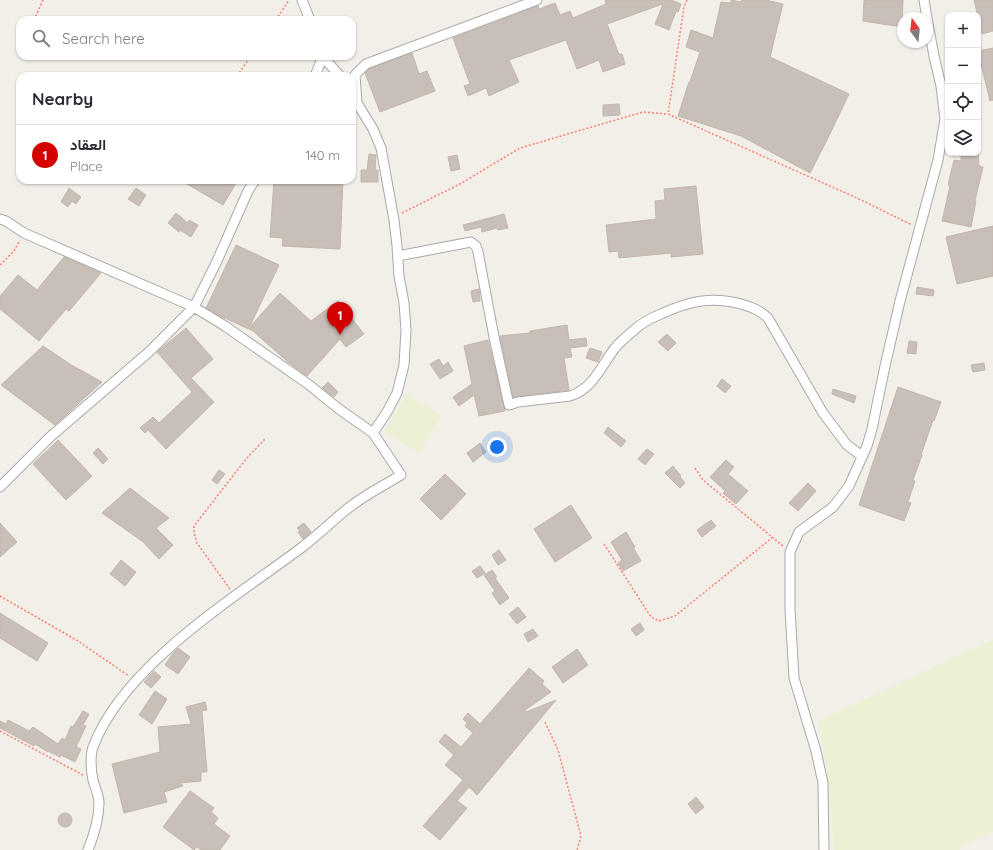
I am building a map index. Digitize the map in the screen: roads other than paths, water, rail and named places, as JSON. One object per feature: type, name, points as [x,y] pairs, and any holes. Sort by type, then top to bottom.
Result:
[{"type":"street","points":[[302,0],[308,16]]},
{"type":"street","points":[[356,74],[366,64],[537,0]]},
{"type":"street","points":[[924,0],[926,12]]},
{"type":"street","points":[[824,850],[823,783],[816,751],[794,678],[790,609],[790,552],[799,532],[833,507],[849,486],[872,429],[886,358],[938,160],[945,119],[941,86],[933,48]]},
{"type":"street","points":[[317,72],[322,60]]},
{"type":"street","points":[[326,60],[336,72]]},
{"type":"street","points":[[356,101],[373,129],[381,148],[393,217],[399,276],[406,323],[404,365],[396,393],[387,412],[373,433]]},
{"type":"street","points":[[0,488],[50,437],[150,351],[194,307],[252,184]]},
{"type":"street","points":[[0,219],[6,221],[24,233],[194,307],[225,326],[308,384],[339,409],[373,433],[400,475],[348,508],[302,548],[235,596],[177,642],[151,665],[116,705],[92,749],[91,761],[93,780],[97,788],[98,816],[88,850]]},
{"type":"street","points":[[398,256],[471,242],[476,246],[492,330],[509,405],[518,402],[570,396],[578,393],[586,388],[616,348],[634,330],[648,319],[696,301],[716,299],[748,306],[762,312],[768,318],[823,412],[847,445],[862,456]]},
{"type":"place","name":"العقاد","points":[[340,335]]}]
